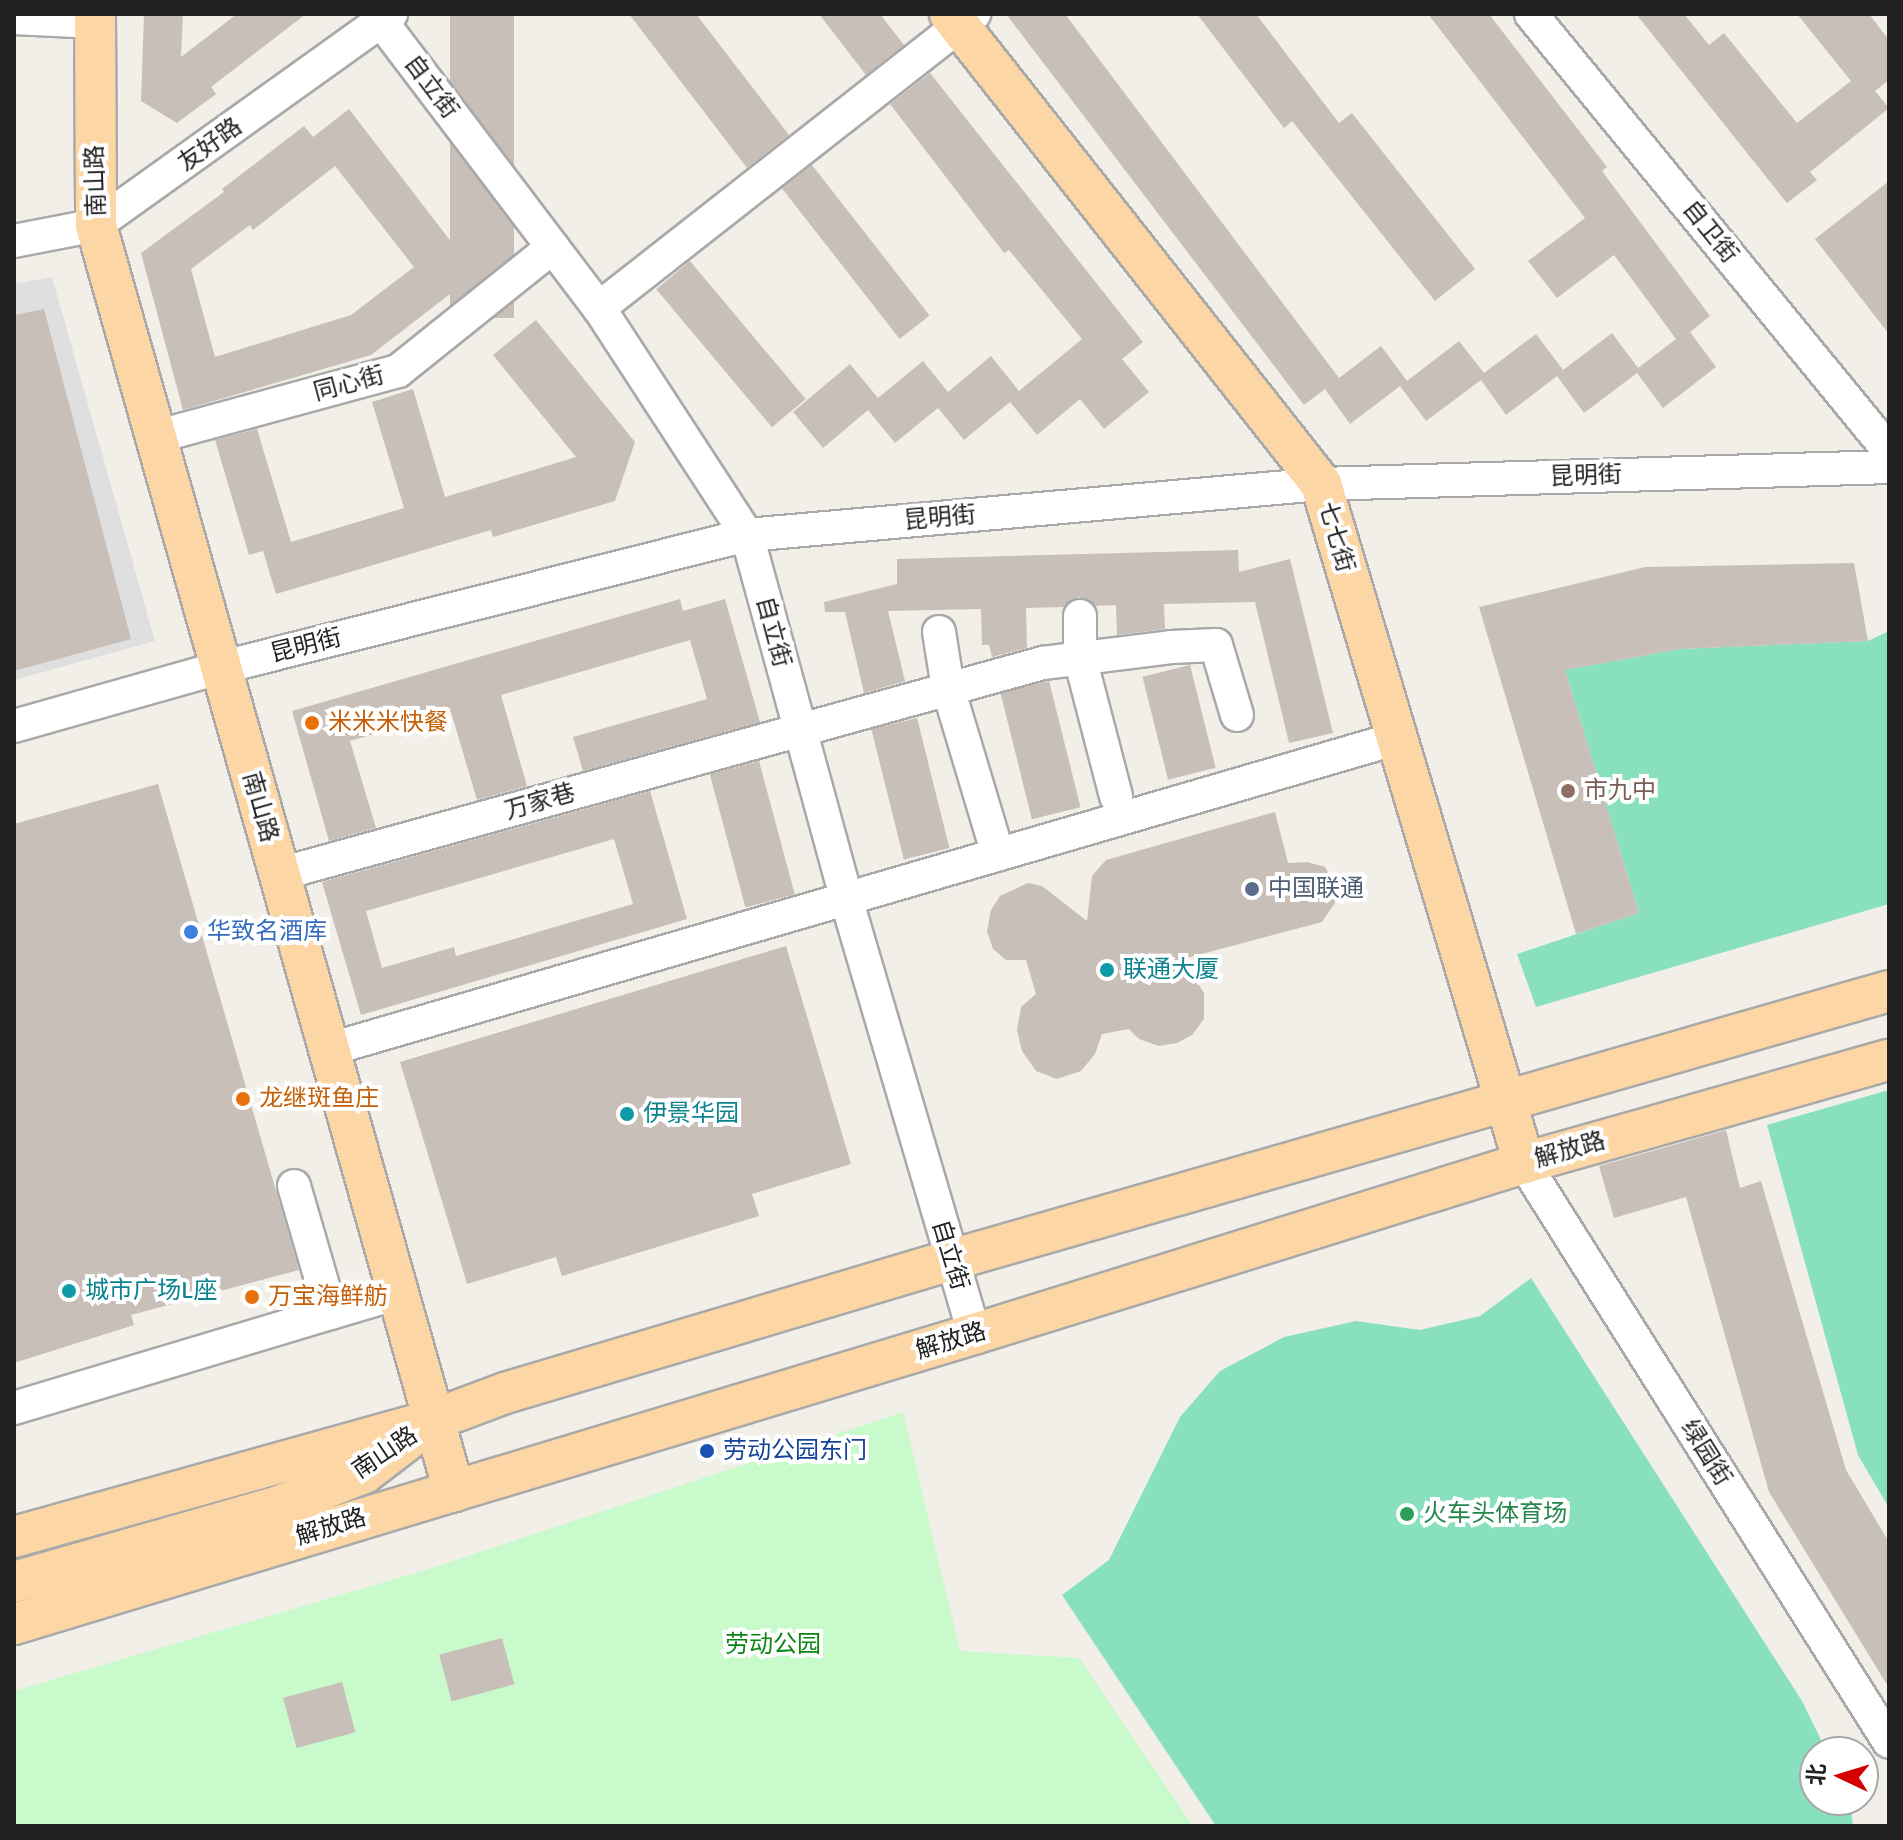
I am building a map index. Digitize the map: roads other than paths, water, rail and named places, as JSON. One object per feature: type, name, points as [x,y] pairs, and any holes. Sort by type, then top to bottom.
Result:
[{"type":"main road","name":"南山路","points":[[14,1582],[279,1506],[364,1473],[433,1420],[96,225],[95,18]]},
{"type":"main road","name":"七七街","points":[[961,18],[1321,484],[1524,1163]]},
{"type":"main road","points":[[14,1537],[433,1420],[505,1393],[951,1260],[1889,991]]},
{"type":"main road","name":"解放路","points":[[14,1624],[974,1334],[1524,1163],[1889,1060]]},
{"type":"main road","points":[[433,1420],[454,1491]]},
{"type":"street","name":"自卫街","points":[[1531,14],[1889,451]]},
{"type":"street","points":[[14,18],[95,18]]},
{"type":"street","name":"友好路","points":[[14,241],[96,225],[386,18]]},
{"type":"street","name":"自立街","points":[[386,18],[599,308],[747,535],[846,898],[974,1334]]},
{"type":"street","points":[[599,308],[961,18]]},
{"type":"street","name":"同心街","points":[[155,437],[398,371],[553,247]]},
{"type":"street","name":"昆明街","points":[[14,726],[219,668],[747,535],[1321,484],[1889,467]]},
{"type":"street","points":[[1080,616],[1080,658],[1116,796]]},
{"type":"street","points":[[939,632],[948,688],[998,855]]},
{"type":"street","name":"万家巷","points":[[280,874],[1043,663],[1216,645],[1237,715]]},
{"type":"street","points":[[327,1050],[1395,739]]},
{"type":"street","name":"绿园街","points":[[1524,1163],[1889,1742]]},
{"type":"street","points":[[294,1186],[331,1313]]},
{"type":"street","points":[[14,1408],[398,1293]]},
{"type":"place","name":"米米米快餐","points":[[312,723]]},
{"type":"place","name":"市九中","points":[[1568,791]]},
{"type":"place","name":"中国联通","points":[[1252,889]]},
{"type":"place","name":"华致名酒库","points":[[191,932]]},
{"type":"place","name":"联通大厦","points":[[1107,970]]},
{"type":"place","name":"龙继斑鱼庄","points":[[243,1099]]},
{"type":"place","name":"伊景华园","points":[[627,1114]]},
{"type":"place","name":"城市广场L座","points":[[69,1291]]},
{"type":"place","name":"万宝海鲜舫","points":[[252,1297]]},
{"type":"place","name":"劳动公园东门","points":[[707,1451]]},
{"type":"place","name":"火车头体育场","points":[[1407,1514]]},
{"type":"park label","name":"劳动公园","points":[[773,1645]]}]
